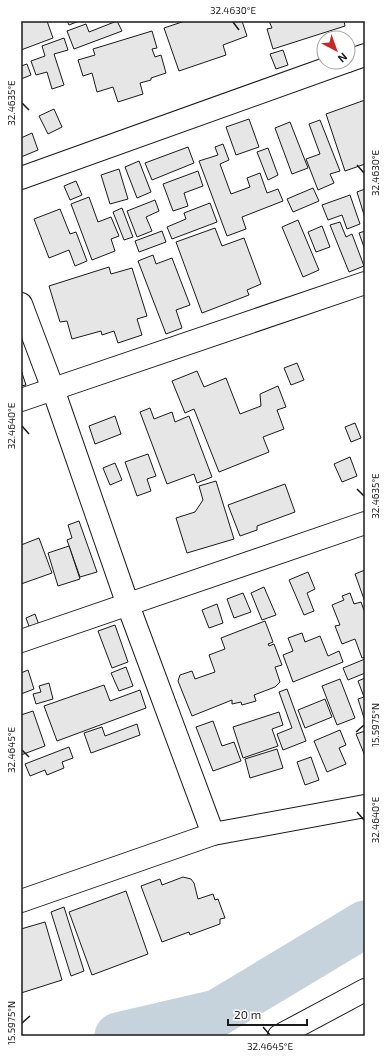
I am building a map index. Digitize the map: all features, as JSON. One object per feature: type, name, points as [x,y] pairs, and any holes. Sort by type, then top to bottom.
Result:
[{"type":"street","points":[[21,178],[325,70]]},
{"type":"street","points":[[21,400],[365,283]]},
{"type":"street","points":[[21,304],[53,389],[128,605],[213,834]]},
{"type":"street","points":[[21,642],[365,523]]},
{"type":"street","points":[[21,900],[213,834],[365,806]]},
{"type":"street","points":[[279,1036],[365,990]]},
{"type":"building","points":[[21,21],[47,21],[53,38],[21,50]]},
{"type":"building","points":[[67,21],[79,21],[69,25]]},
{"type":"building","points":[[117,21],[122,31],[74,49],[67,31],[86,24],[89,32]]},
{"type":"building","points":[[185,21],[242,21],[247,36],[223,45],[226,55],[179,71],[164,28]]},
{"type":"building","points":[[269,21],[344,21],[345,26],[332,30],[316,30],[316,35],[273,49],[267,29],[272,28]]},
{"type":"building","points":[[152,31],[157,48],[152,49],[155,57],[161,55],[166,73],[140,83],[143,94],[118,102],[113,87],[97,92],[92,73],[83,76],[78,60],[95,55],[93,49]]},
{"type":"building","points":[[64,38],[68,50],[54,54],[64,85],[52,89],[47,72],[36,75],[31,61],[45,56],[42,46]]},
{"type":"building","points":[[283,50],[288,65],[276,69],[270,54]]},
{"type":"building","points":[[27,64],[31,75],[21,79],[21,66]]},
{"type":"building","points":[[365,100],[365,164],[345,171],[326,114]]},
{"type":"building","points":[[54,109],[62,127],[48,134],[39,116]]},
{"type":"building","points":[[249,119],[259,147],[236,155],[226,127]]},
{"type":"building","points":[[320,120],[340,171],[330,174],[334,183],[318,190],[306,159],[320,154],[309,124]]},
{"type":"building","points":[[290,122],[308,168],[292,174],[275,128]]},
{"type":"building","points":[[32,133],[38,150],[21,157],[21,138]]},
{"type":"building","points":[[223,144],[229,160],[220,164],[231,194],[250,187],[247,178],[260,173],[267,193],[278,189],[283,201],[242,217],[246,229],[227,236],[199,161],[218,155],[215,147]]},
{"type":"building","points":[[188,147],[194,163],[152,180],[145,163]]},
{"type":"building","points":[[268,148],[278,175],[268,180],[257,152]]},
{"type":"building","points":[[139,161],[151,192],[137,198],[125,167]]},
{"type":"building","points":[[119,169],[128,199],[110,204],[101,175]]},
{"type":"building","points":[[198,171],[203,186],[184,193],[188,206],[173,211],[163,184]]},
{"type":"building","points":[[76,181],[82,195],[70,200],[64,186]]},
{"type":"building","points":[[313,188],[319,201],[293,212],[287,199]]},
{"type":"building","points":[[365,189],[365,218],[357,192]]},
{"type":"building","points":[[350,195],[360,224],[347,229],[342,215],[328,220],[322,205]]},
{"type":"building","points":[[89,197],[98,222],[111,217],[119,236],[111,239],[115,251],[92,260],[71,204]]},
{"type":"building","points":[[155,200],[159,211],[146,217],[152,231],[137,237],[127,211]]},
{"type":"building","points":[[210,203],[217,222],[172,239],[167,227],[186,219],[184,213]]},
{"type":"building","points":[[122,208],[133,237],[124,240],[113,212]]},
{"type":"building","points":[[60,209],[70,234],[76,232],[87,261],[75,266],[69,250],[49,258],[34,219]]},
{"type":"building","points":[[298,220],[319,270],[303,277],[282,227]]},
{"type":"building","points":[[340,222],[346,237],[352,234],[364,266],[349,272],[330,225]]},
{"type":"building","points":[[322,226],[330,247],[316,252],[308,232]]},
{"type":"building","points":[[215,228],[222,246],[244,238],[261,284],[247,290],[249,295],[202,313],[176,242]]},
{"type":"building","points":[[162,231],[166,242],[139,252],[135,241]]},
{"type":"building","points":[[365,231],[365,250],[359,233]]},
{"type":"building","points":[[153,255],[156,264],[172,258],[190,305],[176,310],[182,328],[166,334],[138,261]]},
{"type":"building","points":[[109,267],[111,274],[132,268],[147,316],[137,319],[142,335],[118,343],[114,331],[102,335],[101,331],[72,339],[67,321],[60,322],[49,286]]},
{"type":"building","points":[[297,363],[304,380],[291,385],[284,368]]},
{"type":"building","points":[[21,370],[26,385],[21,386]]},
{"type":"building","points":[[197,371],[204,387],[226,378],[240,414],[261,406],[260,394],[278,386],[286,407],[277,410],[284,429],[263,437],[269,452],[219,472],[194,409],[185,413],[172,381]]},
{"type":"building","points":[[150,408],[154,419],[172,412],[175,422],[189,416],[212,477],[197,483],[194,474],[167,484],[140,412]]},
{"type":"building","points":[[115,416],[121,434],[95,444],[89,426]]},
{"type":"building","points":[[355,423],[361,438],[351,442],[345,427]]},
{"type":"building","points":[[148,454],[156,476],[147,479],[151,491],[137,496],[125,462]]},
{"type":"building","points":[[350,457],[357,476],[342,482],[334,464]]},
{"type":"building","points":[[115,463],[122,480],[110,485],[103,468]]},
{"type":"building","points":[[216,481],[234,539],[187,553],[176,518],[195,512],[203,500],[199,486]]},
{"type":"building","points":[[285,484],[295,512],[257,526],[257,530],[240,536],[228,505]]},
{"type":"building","points":[[79,521],[97,572],[80,577],[67,540],[72,538],[68,525]]},
{"type":"building","points":[[39,538],[52,573],[21,584],[21,545]]},
{"type":"building","points":[[69,546],[80,579],[58,586],[48,553]]},
{"type":"building","points":[[365,570],[365,602],[355,574]]},
{"type":"building","points":[[308,572],[315,589],[307,593],[314,611],[304,615],[289,580]]},
{"type":"building","points":[[264,587],[276,615],[262,620],[251,593]]},
{"type":"building","points":[[243,593],[251,612],[234,618],[227,599]]},
{"type":"building","points":[[350,593],[354,604],[361,602],[365,613],[365,657],[362,658],[355,639],[342,644],[335,626],[340,625],[332,605],[344,600],[342,596]]},
{"type":"building","points":[[217,604],[223,623],[209,628],[202,610]]},
{"type":"building","points":[[35,614],[39,625],[30,629],[26,618]]},
{"type":"building","points":[[265,621],[273,642],[268,644],[269,646],[274,644],[282,665],[275,667],[280,682],[275,687],[254,695],[256,701],[242,705],[241,702],[232,704],[232,700],[192,716],[178,681],[180,675],[192,671],[195,679],[215,672],[209,655],[225,649],[221,638]]},
{"type":"building","points":[[115,625],[128,662],[112,668],[98,631]]},
{"type":"building","points":[[302,633],[305,642],[320,636],[328,656],[339,651],[343,662],[293,682],[283,655],[293,651],[288,638]]},
{"type":"building","points":[[365,659],[365,673],[348,680],[343,668]]},
{"type":"building","points":[[126,667],[133,686],[119,691],[111,673]]},
{"type":"building","points":[[28,670],[34,689],[21,694],[21,673]]},
{"type":"building","points":[[365,678],[364,718],[358,699],[364,697],[358,681]]},
{"type":"building","points":[[340,679],[355,718],[337,725],[322,686]]},
{"type":"building","points":[[49,683],[53,699],[36,704],[33,694],[41,692],[39,686]]},
{"type":"building","points":[[104,685],[110,701],[140,690],[146,708],[57,741],[44,706]]},
{"type":"building","points":[[287,689],[306,741],[283,750],[277,734],[292,728],[279,692]]},
{"type":"building","points":[[325,699],[332,717],[305,728],[298,710]]},
{"type":"building","points":[[33,711],[45,746],[21,755],[21,715]]},
{"type":"building","points":[[279,712],[283,725],[272,729],[278,746],[243,758],[233,727]]},
{"type":"building","points":[[213,721],[222,746],[234,742],[241,761],[213,771],[196,727]]},
{"type":"building","points":[[137,724],[140,735],[91,753],[84,733],[102,727],[105,736]]},
{"type":"building","points":[[340,730],[346,745],[339,748],[346,764],[327,772],[314,741]]},
{"type":"building","points":[[365,731],[365,756],[356,734]]},
{"type":"building","points":[[69,747],[73,758],[62,762],[64,768],[47,775],[45,770],[30,776],[25,764]]},
{"type":"building","points":[[277,749],[283,768],[250,778],[245,759]]},
{"type":"building","points":[[311,757],[319,780],[305,785],[297,762]]},
{"type":"building","points":[[183,877],[191,879],[194,883],[198,899],[213,894],[215,900],[218,899],[225,918],[220,919],[220,924],[190,935],[189,932],[162,942],[141,886],[160,879],[162,885]]},
{"type":"building","points":[[126,891],[148,954],[92,975],[69,912]]},
{"type":"building","points":[[64,907],[84,971],[71,976],[51,912]]},
{"type":"building","points":[[45,922],[62,980],[21,993],[21,929]]},
{"type":"waterway","points":[[118,1036],[217,1013],[365,924]]}]
